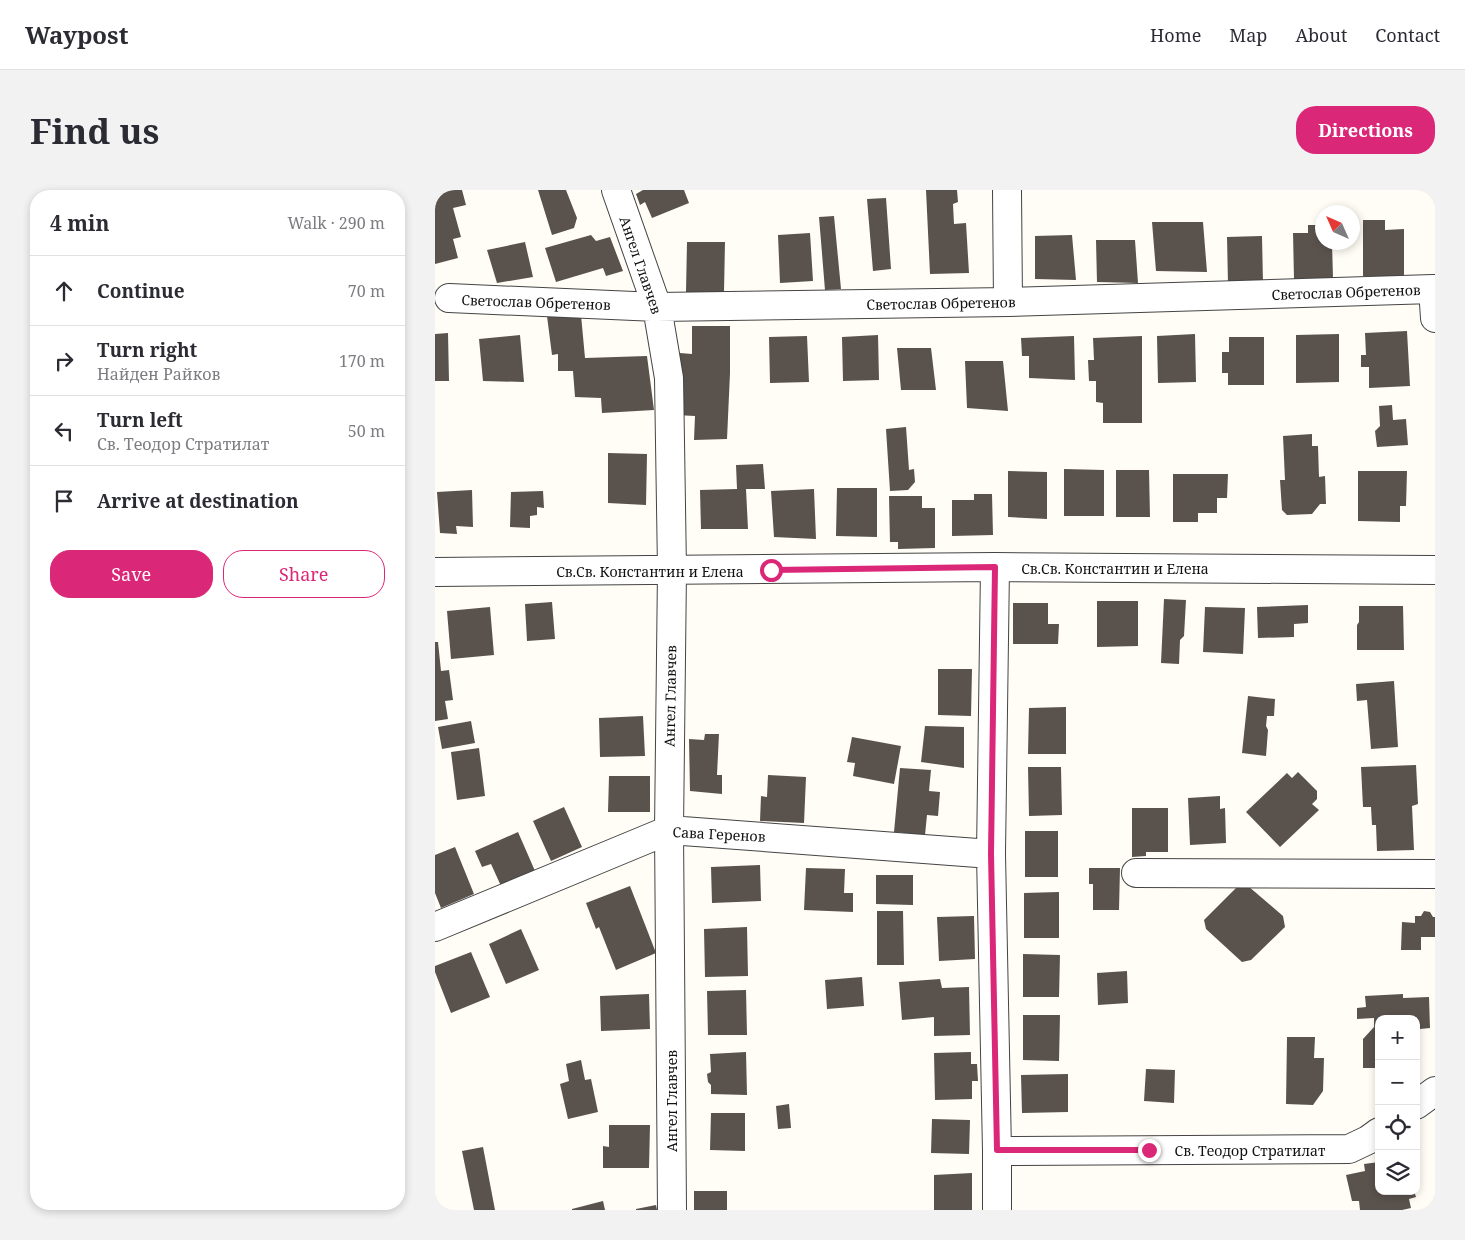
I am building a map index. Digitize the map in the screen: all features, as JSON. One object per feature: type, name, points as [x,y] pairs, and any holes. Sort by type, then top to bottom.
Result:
[{"type":"street","name":"Ангел Главчев","points":[[616,190],[657,307],[669,378],[672,570],[669,830],[672,1210]]},
{"type":"street","points":[[1007,190],[1008,302]]},
{"type":"street","name":"Светослав Обретенов","points":[[449,298],[657,307],[1008,302],[1433,289],[1435,318]]},
{"type":"street","points":[[995,567],[991,854],[997,1210]]},
{"type":"street","name":"Св.Св. Константин и Елена","points":[[435,572],[995,567],[1435,570]]},
{"type":"street","name":"Сава Геренов","points":[[435,927],[669,830],[991,854]]},
{"type":"street","points":[[1136,874],[1435,874]]},
{"type":"street","points":[[1420,1102],[1435,1091]]},
{"type":"street","name":"Св. Теодор Стратилат","points":[[997,1150],[1349,1150],[1375,1135]]},
{"type":"building","points":[[435,190],[462,190],[466,205],[453,208],[461,237],[453,239],[458,258],[435,264]]},
{"type":"building","points":[[538,190],[566,190],[577,218],[574,228],[552,235]]},
{"type":"building","points":[[643,190],[684,190],[689,203],[652,218],[645,202],[640,205],[636,194]]},
{"type":"building","points":[[926,190],[957,190],[958,202],[953,204],[954,224],[966,223],[969,273],[930,274]]},
{"type":"building","points":[[886,198],[891,269],[873,271],[867,199]]},
{"type":"building","points":[[834,216],[841,289],[825,290],[819,217]]},
{"type":"building","points":[[1363,220],[1385,220],[1385,230],[1404,229],[1404,276],[1363,276]]},
{"type":"building","points":[[1152,222],[1203,222],[1207,272],[1156,271]]},
{"type":"building","points":[[1308,225],[1315,225],[1315,250],[1332,250],[1333,278],[1294,279],[1293,233],[1308,233]]},
{"type":"building","points":[[810,233],[813,281],[780,283],[778,235]]},
{"type":"building","points":[[591,235],[596,241],[610,237],[623,271],[606,276],[603,268],[556,282],[545,248]]},
{"type":"building","points":[[1072,235],[1076,280],[1035,279],[1035,236]]},
{"type":"building","points":[[1262,236],[1263,283],[1228,284],[1227,237]]},
{"type":"building","points":[[1096,240],[1135,240],[1138,283],[1097,282]]},
{"type":"building","points":[[525,242],[533,277],[497,283],[487,250]]},
{"type":"building","points":[[687,242],[725,242],[724,292],[686,292]]},
{"type":"building","points":[[581,315],[585,358],[647,356],[654,410],[602,413],[601,398],[575,397],[573,371],[558,371],[558,354],[552,355],[547,316]]},
{"type":"building","points":[[692,326],[730,326],[727,439],[694,440],[695,416],[676,415],[680,353],[692,354]]},
{"type":"building","points":[[1407,331],[1410,386],[1369,388],[1369,367],[1361,367],[1361,355],[1366,355],[1365,333]]},
{"type":"building","points":[[448,333],[449,381],[435,381],[435,334]]},
{"type":"building","points":[[1195,334],[1196,382],[1158,383],[1157,336]]},
{"type":"building","points":[[1339,334],[1339,382],[1296,383],[1296,335]]},
{"type":"building","points":[[520,335],[524,382],[483,381],[479,339]]},
{"type":"building","points":[[878,335],[879,380],[843,381],[842,337]]},
{"type":"building","points":[[807,336],[809,382],[770,383],[769,337]]},
{"type":"building","points":[[1074,336],[1075,380],[1029,378],[1029,356],[1022,356],[1021,338]]},
{"type":"building","points":[[1142,336],[1142,423],[1103,423],[1103,403],[1096,402],[1096,381],[1089,381],[1088,360],[1094,360],[1093,338]]},
{"type":"building","points":[[1229,337],[1264,337],[1264,385],[1228,385],[1228,373],[1222,373],[1222,352],[1229,352]]},
{"type":"building","points":[[897,348],[931,348],[936,390],[901,390]]},
{"type":"building","points":[[965,361],[1003,361],[1008,411],[967,408]]},
{"type":"building","points":[[1392,405],[1393,420],[1406,419],[1408,445],[1377,447],[1375,431],[1380,426],[1379,406]]},
{"type":"building","points":[[906,427],[909,470],[914,469],[915,482],[908,490],[890,491],[886,429]]},
{"type":"building","points":[[1312,434],[1312,446],[1318,446],[1319,477],[1325,476],[1326,504],[1320,504],[1312,514],[1287,515],[1282,510],[1280,480],[1285,480],[1283,436]]},
{"type":"building","points":[[608,453],[647,454],[646,505],[608,503]]},
{"type":"building","points":[[763,464],[765,489],[746,489],[748,529],[701,529],[700,490],[737,489],[736,465]]},
{"type":"building","points":[[1064,469],[1104,470],[1104,516],[1064,516]]},
{"type":"building","points":[[1116,470],[1149,470],[1150,517],[1116,517]]},
{"type":"building","points":[[1008,471],[1047,472],[1047,519],[1008,517]]},
{"type":"building","points":[[1358,471],[1407,471],[1406,506],[1400,506],[1400,522],[1358,521]]},
{"type":"building","points":[[1173,474],[1228,474],[1227,498],[1217,498],[1217,513],[1198,513],[1198,522],[1173,522]]},
{"type":"building","points":[[837,488],[877,488],[877,537],[836,536]]},
{"type":"building","points":[[814,489],[816,539],[774,537],[771,491]]},
{"type":"building","points":[[472,490],[473,527],[456,526],[457,534],[440,533],[437,492]]},
{"type":"building","points":[[543,491],[544,508],[537,507],[537,515],[530,516],[530,528],[510,527],[511,492]]},
{"type":"building","points":[[974,494],[992,494],[993,535],[952,536],[952,500],[974,500]]},
{"type":"building","points":[[889,496],[922,496],[922,508],[935,508],[935,548],[898,549],[898,542],[890,542]]},
{"type":"building","points":[[1164,599],[1186,600],[1184,636],[1180,640],[1179,664],[1161,663]]},
{"type":"building","points":[[1097,601],[1138,601],[1138,646],[1097,647]]},
{"type":"building","points":[[552,602],[555,639],[527,641],[525,604]]},
{"type":"building","points":[[1013,603],[1048,603],[1048,624],[1059,624],[1058,644],[1013,644]]},
{"type":"building","points":[[1308,605],[1308,623],[1294,624],[1294,637],[1258,638],[1257,607]]},
{"type":"building","points":[[1359,606],[1403,606],[1404,650],[1357,650]]},
{"type":"building","points":[[490,607],[494,655],[451,659],[447,611]]},
{"type":"building","points":[[1205,607],[1245,608],[1243,654],[1203,652]]},
{"type":"building","points":[[435,642],[438,642],[441,671],[449,670],[453,700],[445,701],[448,719],[435,721]]},
{"type":"building","points":[[938,669],[972,669],[971,716],[938,715]]},
{"type":"building","points":[[1394,681],[1398,747],[1371,749],[1367,700],[1357,701],[1356,684]]},
{"type":"building","points":[[1248,696],[1275,699],[1274,716],[1267,716],[1266,756],[1242,753]]},
{"type":"building","points":[[1066,707],[1066,754],[1028,754],[1029,708]]},
{"type":"building","points":[[643,716],[645,756],[600,757],[599,718]]},
{"type":"building","points":[[471,721],[475,743],[442,749],[438,727]]},
{"type":"building","points":[[925,726],[964,727],[964,768],[921,762]]},
{"type":"building","points":[[705,734],[719,734],[717,775],[722,775],[722,794],[690,791],[689,739],[704,740]]},
{"type":"building","points":[[852,737],[901,746],[894,784],[853,776],[855,763],[847,762]]},
{"type":"building","points":[[479,748],[485,796],[457,800],[451,752]]},
{"type":"building","points":[[1416,765],[1418,804],[1412,806],[1414,850],[1377,851],[1376,825],[1372,825],[1371,807],[1363,807],[1361,767]]},
{"type":"building","points":[[1028,767],[1061,767],[1062,815],[1029,816]]},
{"type":"building","points":[[900,768],[931,770],[929,791],[940,792],[938,816],[927,815],[925,835],[894,832]]},
{"type":"building","points":[[1298,772],[1317,791],[1317,799],[1312,804],[1319,810],[1280,847],[1246,812],[1287,773],[1292,778]]},
{"type":"building","points":[[768,775],[806,777],[804,823],[760,821],[761,796],[767,797]]},
{"type":"building","points":[[609,776],[650,776],[650,812],[608,812]]},
{"type":"building","points":[[1220,796],[1220,809],[1225,808],[1226,843],[1190,845],[1188,798]]},
{"type":"building","points":[[564,807],[582,847],[551,861],[533,821]]},
{"type":"building","points":[[1132,808],[1168,808],[1168,852],[1146,852],[1146,856],[1132,857]]},
{"type":"building","points":[[1025,831],[1058,831],[1058,877],[1025,877]]},
{"type":"building","points":[[518,832],[535,871],[501,886],[491,864],[482,867],[475,851]]},
{"type":"building","points":[[455,847],[474,894],[441,908],[435,893],[435,855]]},
{"type":"building","points":[[760,865],[761,901],[712,903],[711,867]]},
{"type":"building","points":[[806,868],[845,869],[844,893],[853,893],[853,912],[804,910]]},
{"type":"building","points":[[1089,868],[1120,868],[1119,910],[1093,910],[1093,884],[1089,884]]},
{"type":"building","points":[[876,875],[913,875],[913,905],[876,904]]},
{"type":"building","points":[[630,886],[656,953],[616,970],[599,927],[596,929],[586,903]]},
{"type":"building","points":[[1238,886],[1248,886],[1283,916],[1285,927],[1251,960],[1242,962],[1206,929],[1204,920]]},
{"type":"building","points":[[1059,892],[1059,938],[1024,938],[1024,893]]},
{"type":"building","points":[[877,911],[903,911],[904,965],[877,965]]},
{"type":"building","points":[[1424,911],[1430,912],[1435,917],[1435,937],[1421,937],[1421,950],[1401,950],[1402,922],[1415,923],[1415,916],[1421,916]]},
{"type":"building","points":[[974,916],[975,959],[939,961],[937,917]]},
{"type":"building","points":[[747,927],[748,976],[705,977],[704,929]]},
{"type":"building","points":[[521,929],[539,970],[506,984],[489,944]]},
{"type":"building","points":[[471,952],[490,997],[451,1013],[435,972],[435,966]]},
{"type":"building","points":[[1023,954],[1060,955],[1059,997],[1023,997]]},
{"type":"building","points":[[1127,971],[1128,1003],[1098,1005],[1097,973]]},
{"type":"building","points":[[862,977],[864,1006],[827,1009],[825,980]]},
{"type":"building","points":[[940,979],[942,988],[969,987],[970,1035],[934,1036],[934,1017],[902,1020],[899,982]]},
{"type":"building","points":[[746,990],[747,1035],[708,1035],[707,991]]},
{"type":"building","points":[[649,994],[650,1029],[601,1031],[600,996]]},
{"type":"building","points":[[1403,994],[1403,998],[1429,997],[1430,1028],[1420,1029],[1420,1015],[1375,1015],[1375,1068],[1363,1068],[1363,1039],[1374,1027],[1374,1018],[1357,1019],[1357,1008],[1366,1007],[1365,996]]},
{"type":"building","points":[[1023,1015],[1060,1015],[1059,1061],[1023,1060]]},
{"type":"building","points":[[1287,1037],[1315,1037],[1314,1058],[1324,1058],[1323,1091],[1313,1105],[1286,1104]]},
{"type":"building","points":[[746,1052],[747,1095],[711,1094],[711,1085],[708,1082],[707,1074],[711,1072],[710,1054]]},
{"type":"building","points":[[971,1052],[971,1064],[977,1064],[978,1081],[972,1081],[972,1099],[935,1100],[934,1053]]},
{"type":"building","points":[[581,1060],[585,1080],[591,1079],[598,1112],[568,1119],[560,1084],[569,1081],[566,1064]]},
{"type":"building","points":[[1146,1069],[1175,1070],[1174,1103],[1144,1101]]},
{"type":"building","points":[[1068,1074],[1068,1112],[1022,1113],[1021,1075]]},
{"type":"building","points":[[789,1104],[791,1128],[778,1129],[776,1106]]},
{"type":"building","points":[[711,1113],[745,1113],[745,1151],[710,1150]]},
{"type":"building","points":[[932,1119],[970,1120],[969,1154],[931,1153]]},
{"type":"building","points":[[609,1125],[650,1125],[649,1168],[603,1168],[603,1146],[609,1147]]},
{"type":"building","points":[[483,1147],[495,1210],[474,1210],[462,1151]]},
{"type":"building","points":[[1375,1163],[1375,1195],[1415,1195],[1416,1197],[1409,1199],[1411,1208],[1402,1210],[1360,1210],[1359,1201],[1352,1201],[1346,1175],[1365,1171],[1364,1164]]},
{"type":"building","points":[[972,1173],[972,1210],[934,1210],[934,1175]]},
{"type":"building","points":[[694,1191],[727,1191],[727,1210],[694,1210]]},
{"type":"building","points":[[603,1201],[605,1210],[572,1210],[572,1209]]},
{"type":"building","points":[[656,1205],[657,1210],[636,1210],[636,1209]]},
{"type":"route","points":[[771,570],[995,567],[991,854],[997,1150],[1149,1150]]}]
